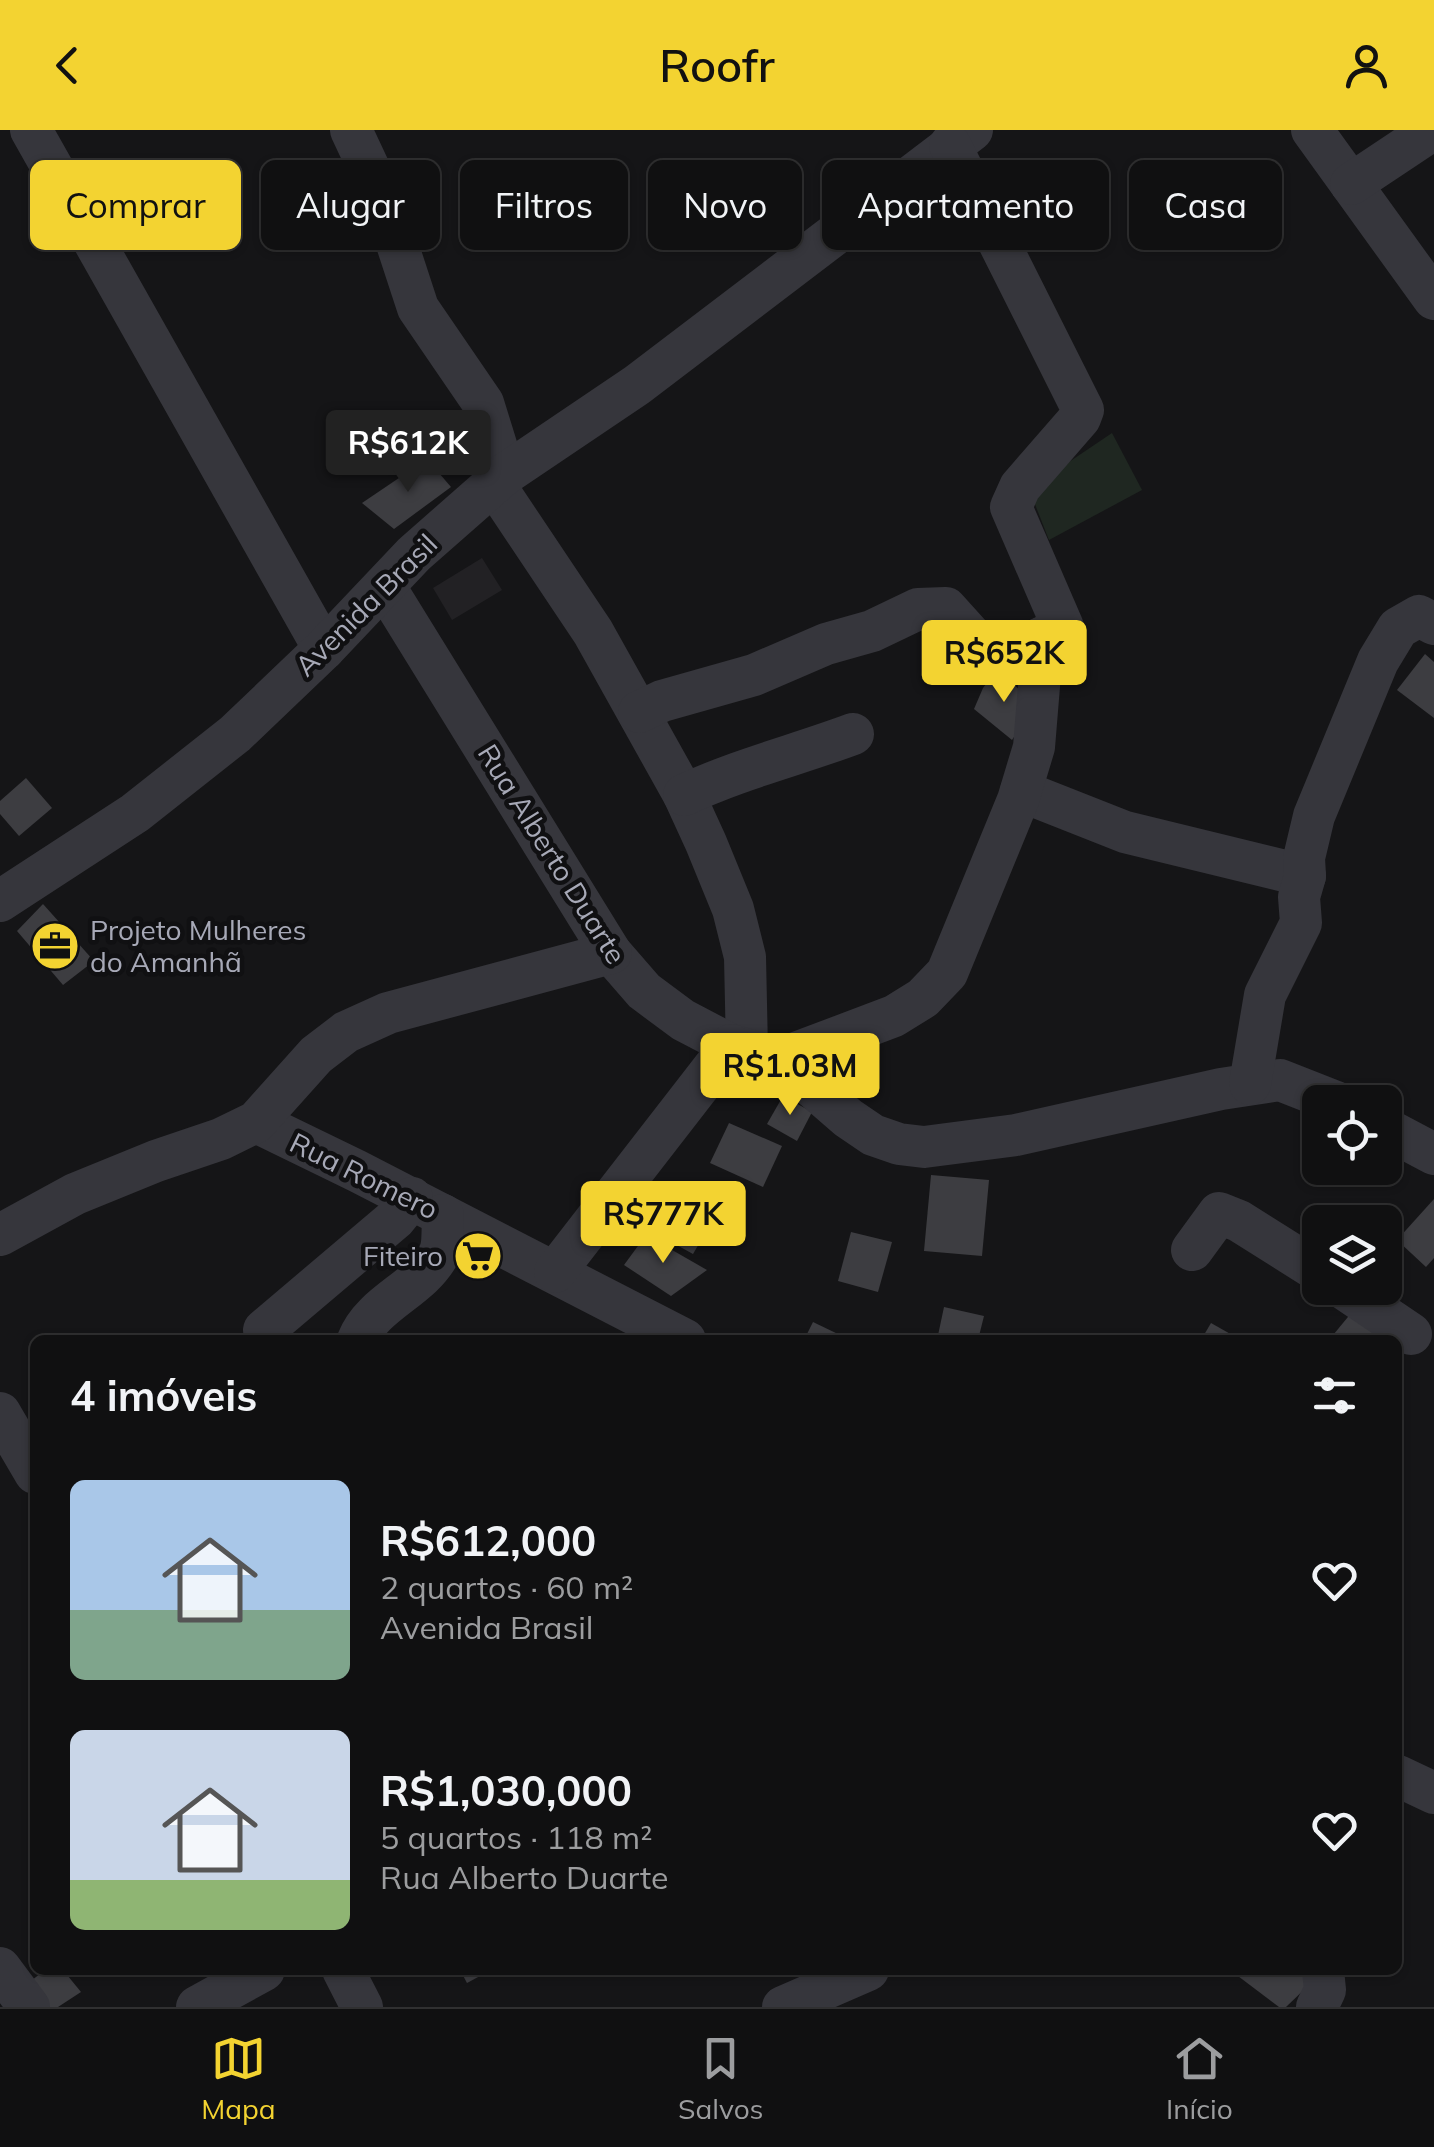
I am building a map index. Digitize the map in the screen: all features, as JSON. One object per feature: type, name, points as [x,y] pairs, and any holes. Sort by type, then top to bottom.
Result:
[{"type":"street","points":[[31,130],[324,649]]},
{"type":"street","points":[[351,130],[380,192],[418,308],[484,404],[500,479],[593,632],[684,795],[733,909],[745,957],[753,1051]]},
{"type":"street","points":[[1312,130],[1434,299]]},
{"type":"street","points":[[1351,184],[1432,130]]},
{"type":"street","points":[[638,712],[754,675],[826,644],[872,631],[918,609],[946,608],[974,639],[1002,656],[1063,627],[1011,507],[1020,487],[1083,410],[961,138]]},
{"type":"street","name":"Avenida Brasil","points":[[0,900],[136,813],[235,734],[324,649],[414,554],[500,479],[637,386],[961,138]]},
{"type":"street","name":"Rua Alberto Duarte","points":[[385,587],[612,953],[644,991],[684,1020],[753,1051],[873,1135],[898,1144],[924,1147],[1016,1135],[1250,1084],[1280,1080],[1302,1089]]},
{"type":"street","points":[[1250,1084],[1265,995],[1301,923],[1299,897],[1305,876],[1304,858],[1334,760],[1378,661],[1398,628],[1427,620]]},
{"type":"street","points":[[555,1272],[753,1051],[894,1016],[923,998],[947,973],[1021,792],[1034,747],[1042,637]]},
{"type":"street","points":[[684,795],[777,757],[854,734]]},
{"type":"street","points":[[1021,792],[1126,832],[1305,876]]},
{"type":"street","points":[[0,1234],[75,1194],[256,1122],[316,1055],[346,1032],[388,1014],[612,953]]},
{"type":"street","name":"Rua Romero","points":[[256,1122],[675,1335]]},
{"type":"street","points":[[1402,1137],[1434,1154]]},
{"type":"street","points":[[264,1330],[395,1219],[427,1206],[440,1252],[414,1285],[364,1325],[360,1335]]},
{"type":"street","points":[[1192,1250],[1219,1213],[1239,1221],[1302,1261]]},
{"type":"street","points":[[1370,1305],[1414,1331]]},
{"type":"street","points":[[0,1413],[30,1464]]},
{"type":"street","points":[[1402,1778],[1434,1793]]},
{"type":"street","points":[[0,1968],[29,2007]]},
{"type":"street","points":[[198,2007],[255,1975]]},
{"type":"street","points":[[346,1975],[362,2007]]},
{"type":"street","points":[[782,2007],[856,1975]]},
{"type":"street","points":[[1317,2007],[1326,1990],[1324,1975]]},
{"type":"shaded area","points":[[1112,433],[1142,490],[1049,540],[1029,489]]},
{"type":"shaded area","points":[[482,558],[502,590],[452,620],[433,588]]},
{"type":"building","points":[[427,459],[451,487],[394,529],[362,503]]},
{"type":"building","points":[[1425,654],[1434,662],[1434,718],[1397,690]]},
{"type":"building","points":[[998,669],[1035,705],[1012,740],[974,709],[983,688]]},
{"type":"building","points":[[26,778],[52,808],[19,836],[0,814],[0,801]]},
{"type":"building","name":"Projeto Mulheres do Amanhã","points":[[43,904],[94,961],[63,985],[17,931]]},
{"type":"building","points":[[783,1096],[812,1112],[797,1141],[767,1124]]},
{"type":"building","points":[[729,1123],[782,1146],[763,1187],[710,1163]]},
{"type":"building","points":[[931,1175],[989,1180],[982,1256],[924,1251]]},
{"type":"building","points":[[655,1188],[713,1220],[693,1254],[635,1222]]},
{"type":"building","points":[[1434,1199],[1434,1258],[1426,1267],[1402,1245],[1402,1234]]},
{"type":"building","points":[[851,1232],[892,1242],[878,1292],[838,1281]]},
{"type":"building","points":[[646,1235],[707,1270],[671,1296],[624,1265]]},
{"type":"building","name":"Fiteiro","points":[[471,1248],[492,1255],[478,1268],[464,1257]]},
{"type":"building","points":[[1357,1306],[1380,1335],[1333,1335]]},
{"type":"building","points":[[944,1307],[984,1316],[979,1335],[938,1335]]},
{"type":"building","points":[[813,1322],[840,1335],[806,1335]]},
{"type":"building","points":[[1211,1323],[1232,1335],[1204,1335]]},
{"type":"building","points":[[39,1975],[67,1975],[81,1992],[58,2007],[46,2007],[27,1984]]},
{"type":"building","points":[[463,1975],[482,1975],[467,1983]]},
{"type":"building","points":[[1237,1975],[1302,1975],[1310,1984],[1286,2007],[1279,2007]]},
{"type":"place","name":"Projeto Mulheres do Amanhã","points":[[55,946]]},
{"type":"place","name":"Fiteiro","points":[[478,1256]]}]
